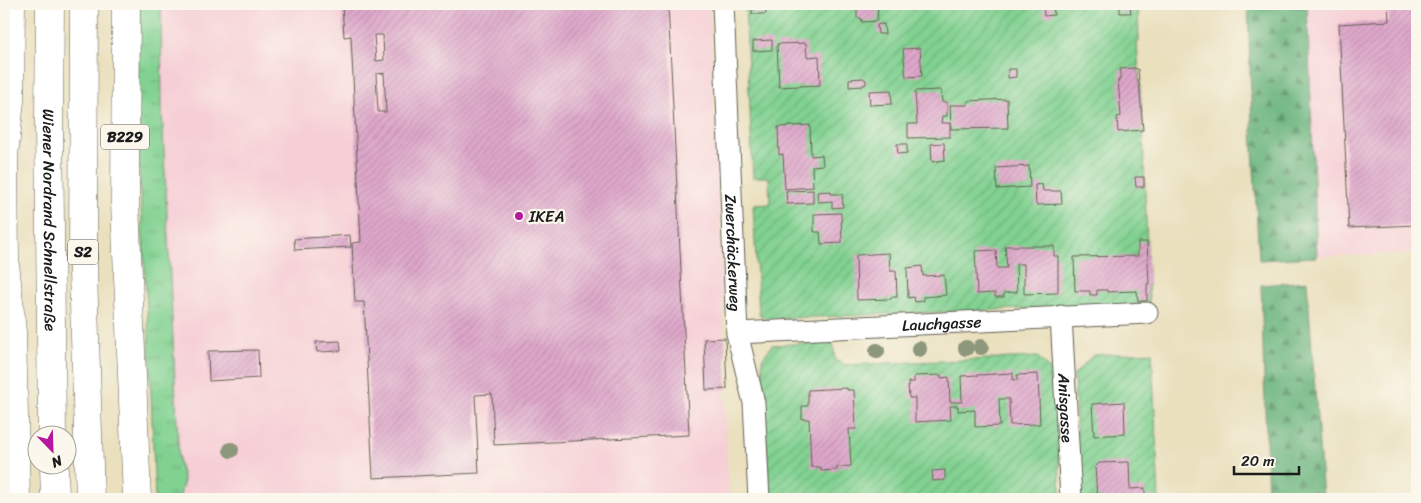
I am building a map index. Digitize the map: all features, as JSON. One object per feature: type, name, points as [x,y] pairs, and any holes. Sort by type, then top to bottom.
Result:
[{"type":"main road","points":[[11,4],[10,101],[4,156],[5,266],[12,332],[16,499]]},
{"type":"main road","name":"Wiener Nordrand Schnellstraße","points":[[50,4],[49,130],[52,426]]},
{"type":"main road","name":"Wiener Nordrand Schnellstraße","points":[[84,4],[83,272],[90,499]]},
{"type":"main road","name":"B229","points":[[126,4],[125,202],[137,499]]},
{"type":"main road","points":[[54,476],[55,499]]},
{"type":"street","name":"Zwerchäckerweg","points":[[723,4],[737,333],[754,403],[759,499]]},
{"type":"street","name":"Lauchgasse","points":[[737,333],[1147,313]]},
{"type":"street","name":"Anisgasse","points":[[1061,316],[1071,499]]},
{"type":"shaded area","points":[[144,4],[709,4],[727,389],[724,389],[729,499],[164,499]]},
{"type":"shaded area","points":[[1307,4],[1417,4],[1417,253],[1317,257]]},
{"type":"green space","points":[[139,4],[161,4],[162,110],[179,463],[184,481],[179,499],[155,499],[149,340],[140,191]]},
{"type":"green space","points":[[745,4],[1138,4],[1139,42],[1137,43],[1143,130],[1149,304],[765,319],[759,314],[753,205],[770,204],[769,177],[753,177]]},
{"type":"green space","points":[[1248,4],[1307,4],[1317,257],[1259,260]]},
{"type":"green space","points":[[1307,281],[1323,499],[1268,499],[1261,285]]},
{"type":"green space","points":[[833,342],[835,361],[841,361],[842,365],[1038,357],[1055,376],[1061,499],[769,499],[762,359],[772,345]]},
{"type":"green space","points":[[1152,352],[1159,499],[1080,499],[1074,375],[1093,355]]},
{"type":"building","name":"IKEA","points":[[342,4],[668,4],[689,435],[494,445],[492,394],[475,395],[479,473],[373,478],[364,302],[355,302],[352,243],[361,242],[351,36],[344,37]],"holes":[[[374,35],[383,35],[384,60],[376,61]],[[384,73],[386,112],[378,112],[376,74]]]},
{"type":"building","points":[[752,4],[765,4],[766,14],[752,14]]},
{"type":"building","points":[[857,4],[878,4],[877,21],[862,22],[861,18],[857,18]]},
{"type":"building","points":[[1043,4],[1053,4],[1054,15],[1044,16]]},
{"type":"building","points":[[1120,4],[1130,4],[1131,13],[1120,13]]},
{"type":"building","points":[[1388,4],[1417,4],[1417,225],[1349,228],[1339,24],[1389,21]]},
{"type":"building","points":[[884,24],[885,34],[878,34],[877,25]]},
{"type":"building","points":[[772,40],[772,50],[753,51],[753,41]]},
{"type":"building","points":[[806,43],[807,57],[819,56],[820,85],[779,87],[777,44]]},
{"type":"building","points":[[920,48],[922,76],[906,77],[903,49]]},
{"type":"building","points":[[1008,69],[1016,69],[1016,77],[1008,78]]},
{"type":"building","points":[[1120,69],[1138,69],[1143,130],[1118,132],[1117,117],[1121,116],[1118,80],[1120,80]]},
{"type":"building","points":[[863,78],[866,80],[866,84],[863,86],[849,87],[849,79]]},
{"type":"building","points":[[891,90],[892,104],[870,105],[869,91]]},
{"type":"building","points":[[941,90],[942,102],[947,102],[947,116],[942,116],[941,123],[950,123],[950,137],[908,138],[908,124],[917,124],[915,91]]},
{"type":"building","points":[[1007,99],[1008,128],[951,129],[950,105],[968,105],[968,101]]},
{"type":"building","points":[[810,125],[811,156],[822,155],[823,165],[812,166],[813,187],[785,189],[783,154],[779,155],[778,127]]},
{"type":"building","points":[[944,143],[945,160],[932,162],[931,144]]},
{"type":"building","points":[[897,144],[907,144],[907,153],[898,154]]},
{"type":"building","points":[[1029,166],[1030,187],[997,189],[996,168]]},
{"type":"building","points":[[1135,177],[1144,177],[1144,187],[1136,187]]},
{"type":"building","points":[[1042,184],[1043,191],[1061,191],[1062,204],[1036,205],[1035,185]]},
{"type":"building","points":[[813,190],[813,203],[787,204],[786,191]]},
{"type":"building","points":[[831,191],[831,194],[842,194],[843,207],[832,208],[832,201],[818,202],[817,192]]},
{"type":"building","points":[[841,213],[842,243],[821,244],[820,232],[814,232],[814,214]]},
{"type":"building","points":[[350,235],[351,247],[295,250],[294,239]]},
{"type":"building","points":[[1138,242],[1147,242],[1149,284],[1147,284],[1147,301],[1138,301],[1137,291],[1107,292],[1107,290],[1097,290],[1097,295],[1090,295],[1090,291],[1075,291],[1074,257],[1138,256]]},
{"type":"building","points":[[1005,246],[1054,246],[1054,256],[1058,256],[1058,293],[1024,294],[1024,264],[1016,264],[1017,292],[1004,293],[1004,297],[995,297],[995,293],[977,294],[975,251],[996,250],[997,268],[1007,268]]},
{"type":"building","points":[[889,253],[890,271],[896,271],[897,297],[891,297],[891,299],[857,300],[856,255]]},
{"type":"building","points":[[922,266],[923,276],[944,275],[946,295],[923,297],[924,301],[915,302],[914,297],[908,298],[907,268]]},
{"type":"building","points":[[725,338],[727,389],[706,390],[704,339]]},
{"type":"building","points":[[340,341],[341,351],[317,352],[316,342]]},
{"type":"building","points":[[258,350],[259,378],[209,381],[208,351]]},
{"type":"building","points":[[1013,373],[1013,380],[1018,380],[1017,375],[1038,374],[1040,424],[1010,425],[1009,399],[999,399],[1000,426],[975,427],[975,410],[958,411],[958,406],[950,406],[951,420],[915,422],[915,398],[909,398],[908,382],[914,382],[914,376],[941,375],[941,378],[949,377],[950,402],[962,402],[961,376]]},
{"type":"building","points":[[847,388],[847,390],[854,390],[856,429],[849,429],[851,466],[837,467],[837,470],[821,471],[821,467],[811,467],[809,419],[802,419],[802,406],[808,406],[808,390]]},
{"type":"building","points":[[1124,402],[1125,434],[1094,436],[1092,404]]},
{"type":"building","points":[[1129,462],[1130,489],[1145,488],[1145,497],[1154,496],[1154,499],[1101,499],[1101,497],[1097,497],[1095,467],[1099,463]]},
{"type":"building","points":[[945,470],[945,480],[933,481],[932,471]]},
{"type":"place","name":"IKEA","points":[[519,216]]}]
